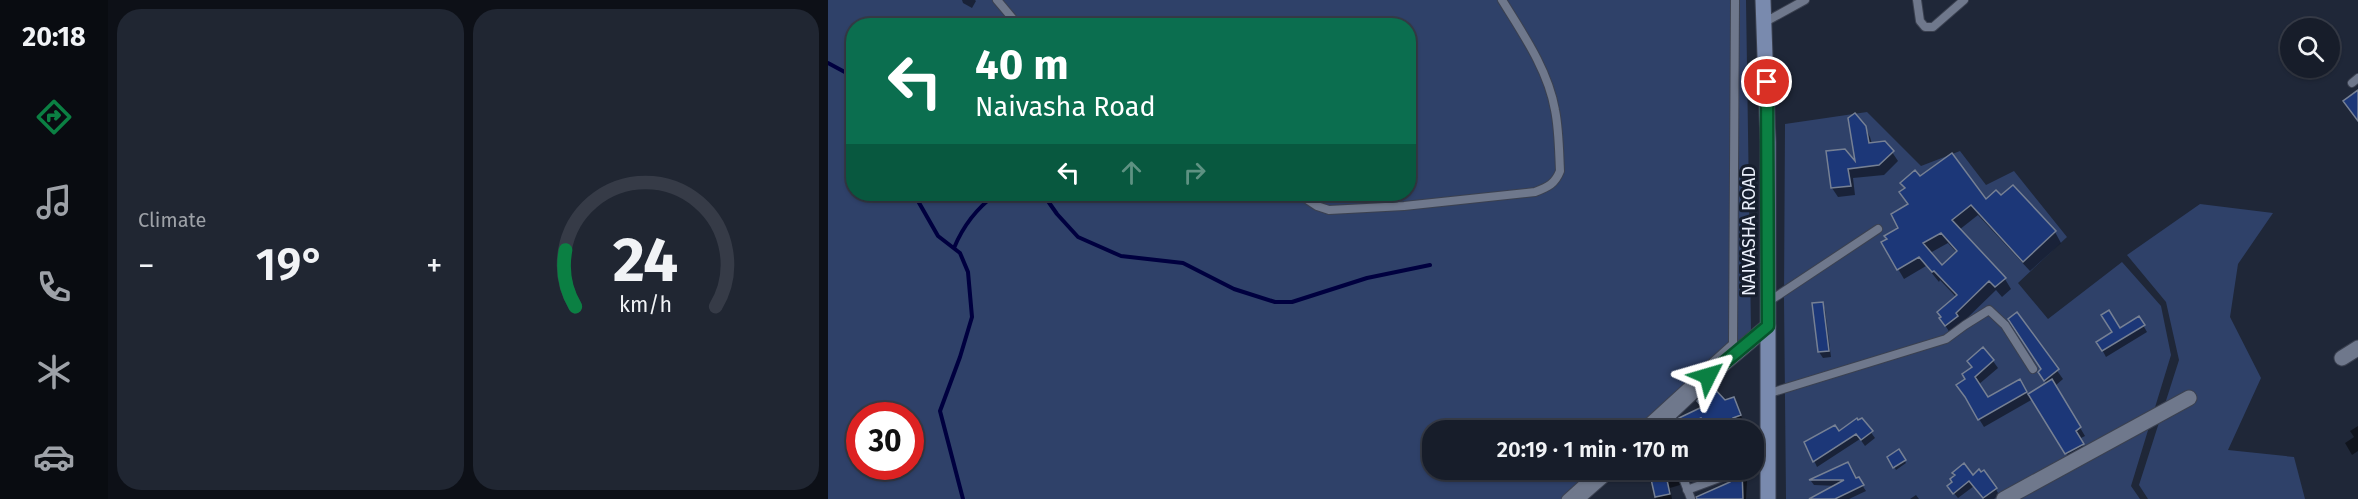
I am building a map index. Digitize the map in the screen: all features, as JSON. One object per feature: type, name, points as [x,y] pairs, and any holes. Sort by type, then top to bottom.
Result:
[{"type":"main road","name":"NAIVASHA ROAD","points":[[1763,0],[1768,142],[1770,393],[1768,499]]},
{"type":"street","points":[[1662,420],[1708,376],[1768,326]]},
{"type":"street","points":[[2342,358],[2358,348]]},
{"type":"street","points":[[2004,499],[2189,398]]},
{"type":"street","points":[[1576,499],[1598,480]]},
{"type":"lane","points":[[997,0],[1012,18]]},
{"type":"lane","points":[[1310,201],[1329,210],[1404,206],[1535,192],[1550,187],[1557,180],[1560,171],[1555,108],[1546,79],[1502,0]]},
{"type":"lane","points":[[1651,420],[1733,344],[1736,0]]},
{"type":"lane","points":[[1917,0],[1920,21],[1925,27],[1933,27],[1964,0]]},
{"type":"lane","points":[[1765,22],[1802,1]]},
{"type":"lane","points":[[1768,302],[1878,229]]},
{"type":"lane","points":[[1770,393],[1947,339],[1989,310],[2005,325],[2032,369]]},
{"type":"lane","points":[[1671,411],[1672,420]]},
{"type":"lane","points":[[1566,499],[1587,480]]},
{"type":"lane","points":[[1684,480],[1691,499]]},
{"type":"lane","points":[[1687,490],[1714,480]]},
{"type":"shaded area","points":[[828,0],[1746,0],[1751,330],[1654,420],[1422,420],[1422,480],[1591,480],[1570,499],[828,499]]},
{"type":"shaded area","points":[[1867,112],[1921,166],[1960,151],[1986,185],[2014,171],[2067,237],[2018,283],[2048,319],[2122,262],[2161,306],[2171,355],[2131,486],[2140,499],[1786,499],[1785,124]]},
{"type":"shaded area","points":[[2200,204],[2273,213],[2238,264],[2230,317],[2261,378],[2228,450],[2294,457],[2305,499],[2148,499],[2139,485],[2179,360],[2166,302],[2127,255]]},
{"type":"building","points":[[2358,90],[2358,121],[2343,101]]},
{"type":"building","points":[[1855,113],[1866,126],[1869,143],[1885,141],[1894,151],[1879,165],[1848,169],[1851,186],[1831,188],[1826,151],[1845,149],[1855,161],[1848,118]]},
{"type":"building","points":[[1952,153],[1986,199],[1996,190],[2001,195],[2013,185],[2056,231],[2023,262],[1971,205],[1952,220],[2006,278],[1995,287],[1989,281],[1956,313],[1958,316],[1945,326],[1937,312],[1957,295],[1919,257],[1897,270],[1881,242],[1887,239],[1884,236],[1898,228],[1891,214],[1908,204],[1899,192],[1905,188],[1900,183],[1915,170],[1920,176]],"holes":[[[1941,233],[1957,251],[1942,265],[1923,243]]]},
{"type":"building","points":[[1823,302],[1829,351],[1818,352],[1812,303]]},
{"type":"building","points":[[2109,310],[2120,328],[2139,316],[2145,325],[2102,351],[2096,342],[2112,332],[2101,315]]},
{"type":"building","points":[[2017,312],[2059,369],[2044,381],[2038,372],[2041,369],[2008,319]]},
{"type":"building","points":[[1983,347],[1994,360],[1975,377],[1988,397],[2020,379],[2027,392],[1978,420],[1956,385],[1965,379],[1962,374],[1972,367],[1967,361]]},
{"type":"building","points":[[2052,379],[2081,427],[2076,431],[2084,444],[2065,454],[2028,394]]},
{"type":"building","points":[[1712,386],[1725,400],[1734,397],[1741,415],[1733,418],[1734,420],[1702,420],[1701,418],[1680,420],[1679,418],[1702,407],[1697,401]]},
{"type":"building","points":[[1857,418],[1858,420],[1862,418],[1873,431],[1861,440],[1856,434],[1813,462],[1804,442],[1835,425],[1839,431]]},
{"type":"building","points":[[1899,449],[1906,460],[1893,468],[1887,457]]},
{"type":"building","points":[[1848,462],[1856,478],[1859,477],[1864,485],[1835,499],[1809,499],[1844,480],[1809,480]]},
{"type":"building","points":[[1964,463],[1973,475],[1979,469],[1981,472],[1984,470],[1997,488],[1983,498],[1969,481],[1953,494],[1947,486],[1955,475],[1952,473]]},
{"type":"building","points":[[1651,480],[1667,480],[1670,494],[1655,497]]},
{"type":"building","points":[[1730,480],[1742,480],[1743,499],[1697,499],[1696,497],[1730,482]]},
{"type":"waterway","points":[[828,63],[846,73]]},
{"type":"waterway","points":[[918,201],[938,236],[960,253],[968,272],[972,317],[940,411],[963,499]]},
{"type":"waterway","points":[[954,248],[971,218],[988,201]]},
{"type":"waterway","points":[[1048,201],[1078,237],[1121,256],[1183,263],[1234,289],[1275,302],[1292,302],[1367,278],[1430,265]]},
{"type":"route","points":[[1708,376],[1768,326],[1767,82]]}]
